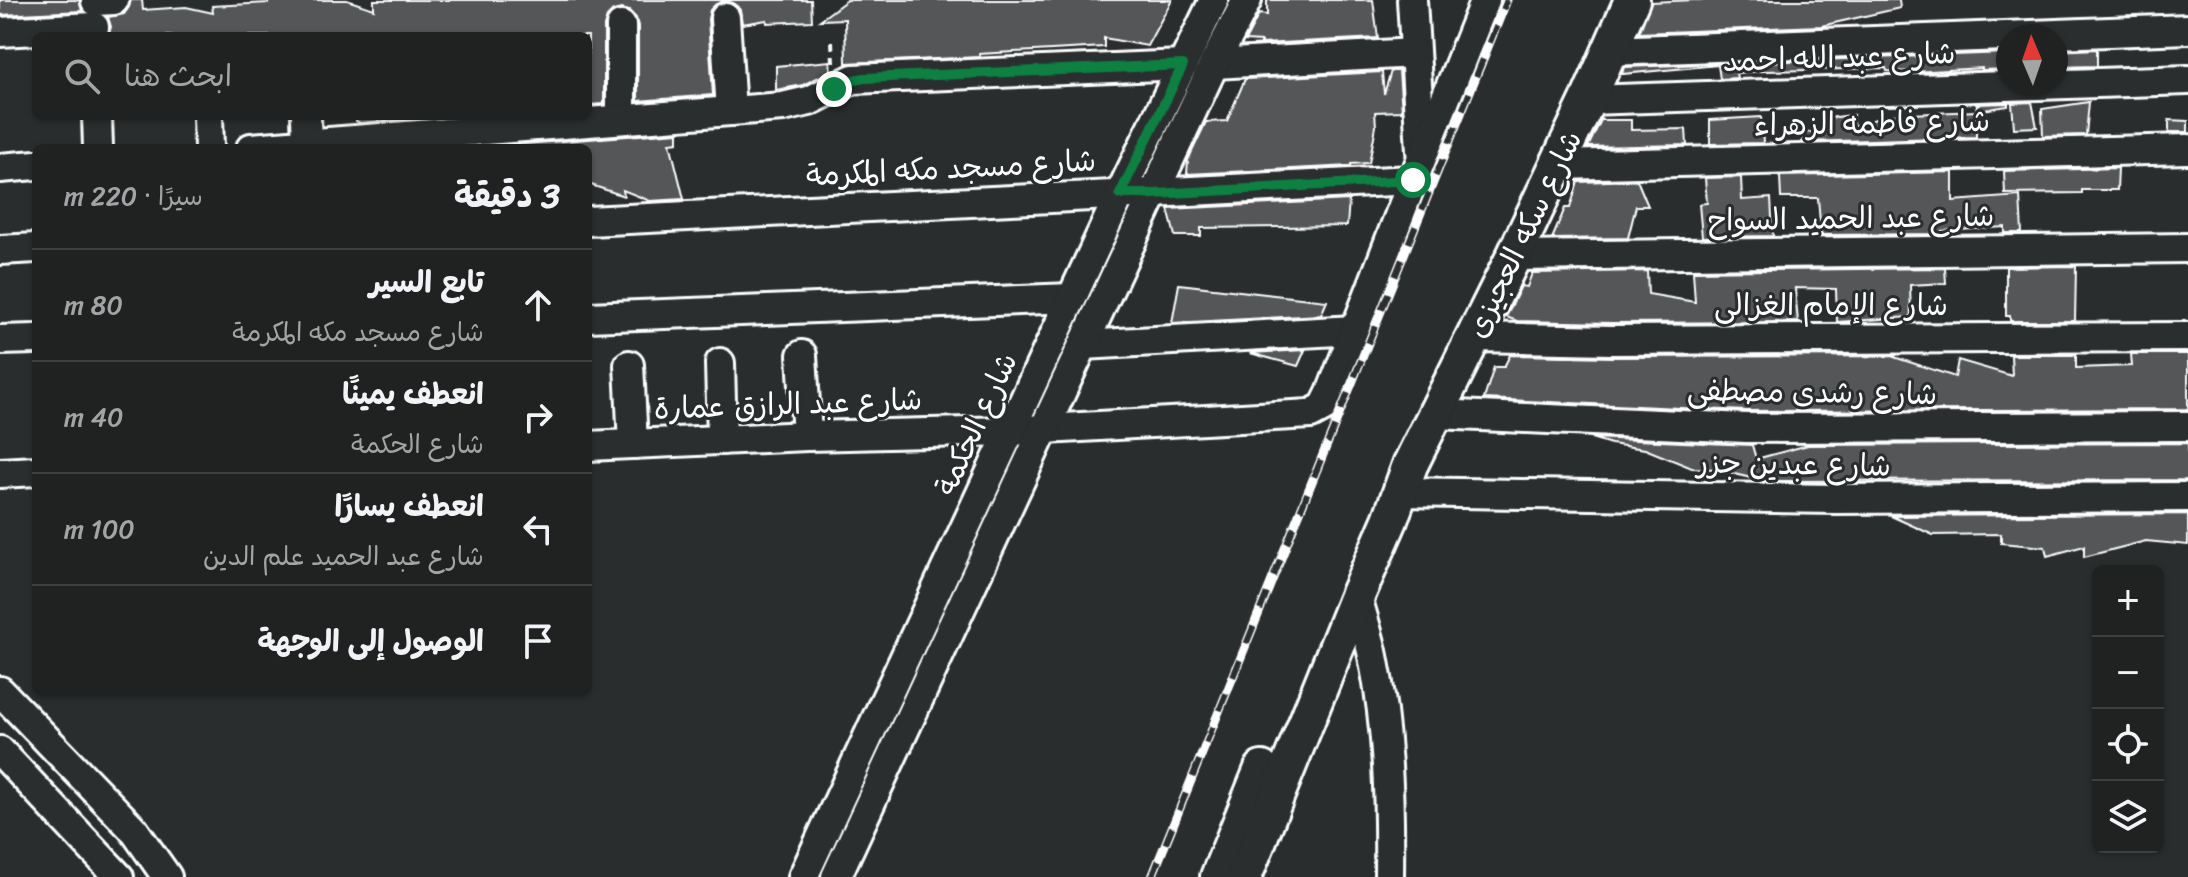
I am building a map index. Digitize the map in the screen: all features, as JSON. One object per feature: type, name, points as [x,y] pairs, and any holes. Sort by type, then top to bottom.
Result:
[{"type":"main road","name":"شارع سكه العجيزى","points":[[1244,877],[1405,478],[1558,165],[1632,0]]},
{"type":"main road","name":"شارع سكه العجيزى","points":[[1218,877],[1360,532],[1383,496],[1405,478]]},
{"type":"street","points":[[0,32],[95,16],[114,0]]},
{"type":"street","name":"شارع الحكمة","points":[[803,877],[1120,194],[1214,0]]},
{"type":"street","points":[[836,877],[1214,64],[1247,0]]},
{"type":"street","points":[[1412,0],[1417,169]]},
{"type":"street","points":[[1083,345],[1355,330],[1485,0]]},
{"type":"street","points":[[725,18],[731,111]]},
{"type":"street","points":[[621,26],[621,119]]},
{"type":"street","points":[[1609,51],[2188,29]]},
{"type":"street","points":[[1214,64],[1415,53]]},
{"type":"street","points":[[592,120],[783,107],[809,101],[853,79],[1183,65]]},
{"type":"street","name":"شارع عبد الله احمد","points":[[1588,100],[2188,80]]},
{"type":"street","points":[[97,120],[98,144]]},
{"type":"street","points":[[208,120],[209,144]]},
{"type":"street","points":[[263,144],[306,130],[590,120]]},
{"type":"street","name":"شارع فاطمه الزهراء","points":[[1558,165],[2188,149]]},
{"type":"street","points":[[0,168],[32,165]]},
{"type":"street","name":"شارع مسجد مكه المكرمة","points":[[592,221],[1154,194],[1417,169]]},
{"type":"street","points":[[0,250],[32,248]]},
{"type":"street","name":"شارع عبد الحميد السواح","points":[[1514,256],[2188,248]]},
{"type":"street","points":[[592,317],[1072,298]]},
{"type":"street","name":"شارع عبد الرازق عمارة","points":[[592,446],[1010,431],[1311,414],[1324,407],[1355,330]]},
{"type":"street","name":"شارع الإمام الغزالى","points":[[1474,337],[1612,340],[2188,337]]},
{"type":"street","points":[[0,340],[32,339]]},
{"type":"street","points":[[802,355],[807,436]]},
{"type":"street","points":[[720,363],[722,440]]},
{"type":"street","points":[[629,365],[633,444]]},
{"type":"street","name":"شارع رشدى مصطفى","points":[[1436,414],[1746,428],[2188,426]]},
{"type":"street","points":[[0,473],[32,471]]},
{"type":"street","name":"شارع عبدين جزر","points":[[1405,478],[1836,499],[2188,497]]},
{"type":"street","points":[[1357,596],[1373,653],[1381,703],[1390,832],[1389,877]]},
{"type":"street","points":[[0,691],[134,830],[167,877]]},
{"type":"street","points":[[0,751],[119,877]]},
{"type":"building","points":[[0,0],[79,0],[82,11],[0,15]]},
{"type":"building","points":[[131,0],[142,0],[143,10],[186,7],[213,13],[212,6],[268,3],[268,0],[347,0],[374,9],[374,0],[811,0],[812,21],[767,23],[767,20],[742,24],[740,9],[733,3],[725,1],[716,4],[710,10],[708,19],[713,95],[638,101],[636,18],[629,11],[613,11],[604,26],[604,104],[592,105],[592,32],[109,32],[108,17],[124,14]]},
{"type":"building","points":[[847,0],[1172,0],[1147,46],[1104,38],[1104,47],[846,63],[845,19],[820,20]]},
{"type":"building","points":[[1267,0],[1373,0],[1378,38],[1261,44],[1245,41],[1259,14],[1267,15]]},
{"type":"building","points":[[1899,0],[1900,8],[1821,26],[1639,33],[1651,2]]},
{"type":"building","points":[[2097,49],[2097,66],[2068,67],[2068,50]]},
{"type":"building","points":[[1996,53],[1996,69],[1982,70],[1913,72],[1887,71],[1886,68],[1764,71],[1736,73],[1737,78],[1720,79],[1718,65],[1622,74],[1624,67]]},
{"type":"building","points":[[830,61],[831,71],[803,85],[776,90],[776,66]]},
{"type":"building","points":[[1391,71],[1399,71],[1402,111],[1375,112],[1376,126],[1369,163],[1187,174],[1188,160],[1206,122],[1227,121],[1245,79],[1382,72],[1384,94]]},
{"type":"building","points":[[2032,102],[2037,127],[2014,128],[2012,103]]},
{"type":"building","points":[[2089,102],[2086,135],[2043,136],[2042,109]]},
{"type":"building","points":[[2008,103],[2008,106],[1976,111],[1977,104]]},
{"type":"building","points":[[1976,111],[1976,137],[1802,142],[1805,132],[1829,133],[1829,118],[1853,115],[1853,126],[1889,115]]},
{"type":"building","points":[[1761,117],[1763,143],[1710,144],[1710,120]]},
{"type":"building","points":[[356,120],[396,120],[360,123]]},
{"type":"building","points":[[1601,120],[1631,120],[1631,130],[1686,129],[1687,145],[1588,147]]},
{"type":"building","points":[[2169,120],[2188,121],[2188,132],[2169,132]]},
{"type":"building","points":[[678,132],[678,142],[670,143],[684,199],[650,201],[623,190],[624,196],[592,185],[592,144],[524,144]]},
{"type":"building","points":[[2118,168],[2117,190],[2005,194],[2004,171]]},
{"type":"building","points":[[1953,172],[1953,201],[2020,196],[2022,233],[2005,233],[2005,227],[1942,231],[1943,234],[1821,235],[1818,198],[1781,198],[1780,176]]},
{"type":"building","points":[[1741,177],[1742,200],[1771,198],[1773,236],[1702,237],[1699,204],[1707,203],[1705,178]]},
{"type":"building","points":[[1637,180],[1648,206],[1636,206],[1628,238],[1552,239],[1565,208],[1570,208],[1578,182]]},
{"type":"building","points":[[1349,200],[1347,226],[1201,228],[1201,236],[1175,236],[1168,209]]},
{"type":"building","points":[[2076,266],[2075,321],[2010,321],[2010,316],[2006,316],[2006,267]]},
{"type":"building","points":[[1945,268],[1946,283],[1910,285],[1911,317],[1837,322],[1836,289],[1795,288],[1798,322],[1612,323],[1517,321],[1506,317],[1521,286],[1527,287],[1532,273],[1647,271],[1648,294],[1695,302],[1693,271]]},
{"type":"building","points":[[1179,284],[1327,301],[1321,315],[1172,323]]},
{"type":"building","points":[[1305,350],[1298,366],[1250,353]]},
{"type":"building","points":[[2131,354],[2188,354],[2188,409],[1746,411],[1484,399],[1494,367],[1504,367],[1510,355],[1895,356],[1955,377],[1958,360],[2012,376],[2011,355],[2076,355],[2076,368],[2132,366]]},
{"type":"building","points":[[1591,438],[1752,445],[1756,459],[1808,445],[2188,443],[2188,480],[1762,481],[1716,469],[1692,468],[1645,449]]},
{"type":"building","points":[[2188,514],[2188,545],[2146,541],[2084,557],[2084,546],[2047,556],[2045,547],[2001,543],[2001,534],[1933,535],[1891,516]]},
{"type":"railway","points":[[1152,877],[1507,0]]},
{"type":"route","points":[[834,89],[843,82],[864,78],[1183,65],[1120,194],[1413,180]]}]
